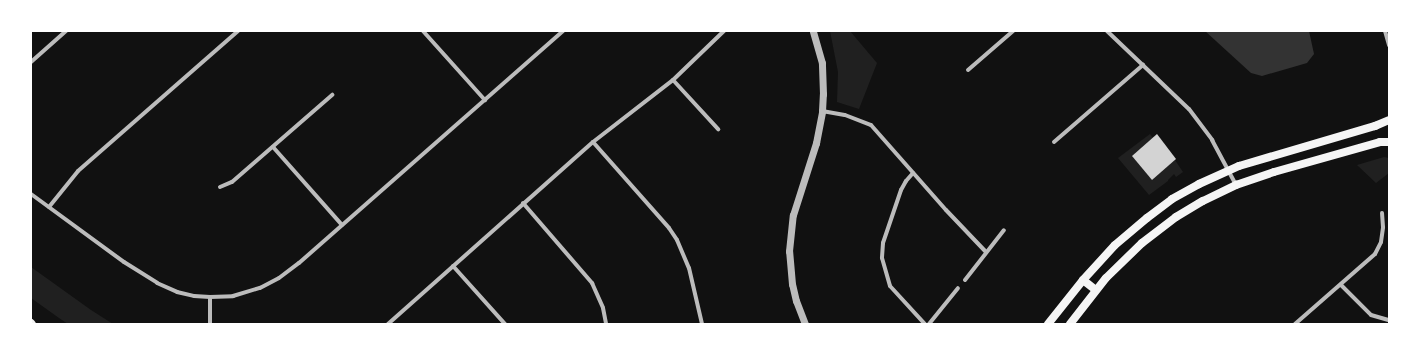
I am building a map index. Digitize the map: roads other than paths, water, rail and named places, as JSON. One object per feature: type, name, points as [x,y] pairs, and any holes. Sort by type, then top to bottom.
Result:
[{"type":"main road","points":[[1048,324],[1083,280],[1115,245],[1147,218],[1186,192],[1229,171],[1262,158],[1375,126],[1389,120]]},
{"type":"main road","points":[[1070,324],[1096,290],[1129,255],[1160,229],[1204,201],[1236,185],[1274,172],[1367,146],[1389,142]]},
{"type":"main road","points":[[1083,280],[1096,290]]},
{"type":"street","points":[[31,62],[66,31]]},
{"type":"street","points":[[49,207],[78,171],[238,31]]},
{"type":"street","points":[[424,31],[485,100]]},
{"type":"street","points":[[31,194],[124,262],[177,292],[210,298],[240,294],[260,288],[279,278],[342,225],[563,31]]},
{"type":"street","points":[[388,324],[593,142],[673,80],[724,31]]},
{"type":"street","points":[[805,324],[796,301],[792,284],[790,268],[790,232],[796,201],[817,137],[822,111],[822,68],[813,31]]},
{"type":"street","points":[[968,70],[1013,31]]},
{"type":"street","points":[[1107,31],[1189,109],[1206,130],[1236,185]]},
{"type":"street","points":[[1385,31],[1389,44]]},
{"type":"street","points":[[1054,142],[1143,65]]},
{"type":"street","points":[[673,80],[718,129]]},
{"type":"street","points":[[220,187],[232,182],[332,95]]},
{"type":"street","points":[[822,111],[845,115],[871,124],[913,174],[986,252]]},
{"type":"street","points":[[593,142],[669,228],[677,240],[689,268],[702,324]]},
{"type":"street","points":[[273,147],[342,225]]},
{"type":"street","points":[[913,174],[906,181],[901,190],[883,243],[882,258],[890,286],[925,324]]},
{"type":"street","points":[[523,203],[592,283],[603,308],[606,324]]},
{"type":"street","points":[[1295,324],[1375,254],[1381,242],[1383,227],[1382,213]]},
{"type":"street","points":[[964,280],[1004,230]]},
{"type":"street","points":[[453,266],[505,324]]},
{"type":"street","points":[[1341,285],[1371,315],[1389,320]]},
{"type":"street","points":[[929,324],[958,288]]},
{"type":"street","points":[[210,298],[210,324]]}]
